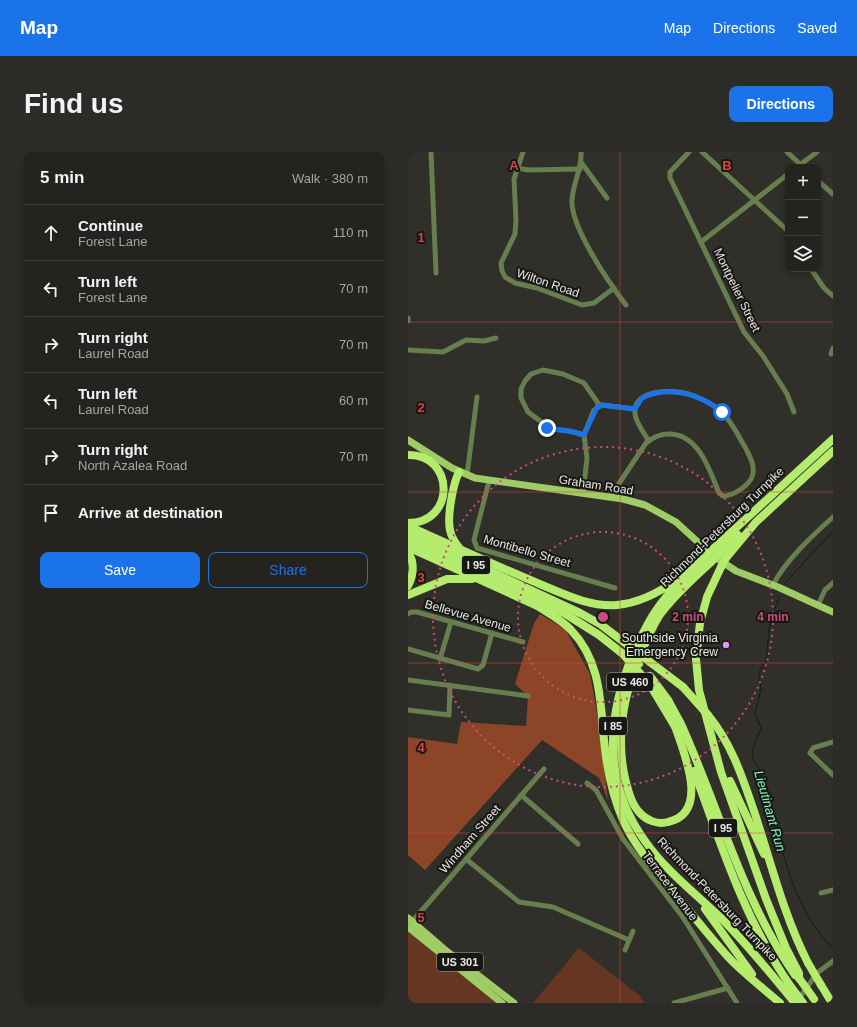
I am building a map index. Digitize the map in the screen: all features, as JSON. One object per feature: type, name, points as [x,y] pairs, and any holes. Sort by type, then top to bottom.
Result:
[{"type":"highway","name":"Richmond-Petersburg Turnpike","points":[[719,554],[833,439]]},
{"type":"highway","name":"Richmond-Petersburg Turnpike","points":[[719,554],[753,520],[768,510],[833,451]]},
{"type":"highway","points":[[408,455],[421,457],[434,465],[442,477],[444,489],[441,503],[433,514],[424,520],[408,523]]},
{"type":"highway","points":[[459,472],[455,481],[449,525],[452,535],[461,550]]},
{"type":"highway","points":[[408,526],[483,560],[581,601],[607,605],[625,604],[640,600],[663,589],[687,574]]},
{"type":"highway","name":"I 95","points":[[408,533],[580,613],[627,651],[650,681],[668,700],[684,730],[759,913],[784,959],[799,978]]},
{"type":"highway","name":"I 95","points":[[408,541],[564,613],[589,628],[614,646],[627,651]]},
{"type":"highway","points":[[408,547],[539,607],[563,616],[614,646]]},
{"type":"highway","points":[[408,552],[412,559],[413,570],[408,586]]},
{"type":"highway","name":"Richmond-Petersburg Turnpike","points":[[719,554],[721,567],[702,612],[697,648],[699,690],[722,772],[766,899],[786,948],[799,973],[799,978],[815,1001]]},
{"type":"highway","name":"US 460","points":[[675,726],[691,778],[690,801],[684,812],[677,819],[664,823],[655,822],[645,818],[638,811],[627,786],[621,745],[621,721],[626,697],[640,656],[660,615],[709,559],[719,554]]},
{"type":"highway","name":"Richmond-Petersburg Turnpike","points":[[709,559],[687,574],[662,602],[644,631],[619,693],[614,713],[613,737],[617,776],[623,799],[629,814],[649,846],[680,880],[736,934],[790,991],[795,1003]]},
{"type":"highway","points":[[483,560],[544,596]]},
{"type":"highway","points":[[408,595],[447,579],[460,577],[483,581]]},
{"type":"highway","points":[[539,607],[560,620],[571,630],[587,651],[594,667],[599,685],[605,749],[611,784],[617,805],[630,833],[649,862],[718,946],[779,1003]]},
{"type":"highway","points":[[627,651],[650,662],[683,687],[721,732],[739,769],[797,939],[808,963],[831,1000]]},
{"type":"highway","name":"I 95","points":[[650,681],[675,726],[744,906],[790,991],[803,1003]]},
{"type":"highway","points":[[709,729],[727,775],[780,890]]},
{"type":"highway","points":[[680,880],[718,925],[746,967],[779,1003]]},
{"type":"main road","name":"Graham Road","points":[[408,440],[459,472],[467,475],[490,481],[610,497],[634,502],[660,512],[676,522],[700,545],[726,565],[741,573],[773,585],[833,612]]},
{"type":"main road","name":"US 301","points":[[409,923],[502,1003]]},
{"type":"main road","name":"US 301","points":[[432,943],[514,1003]]},
{"type":"street","points":[[431,152],[436,273]]},
{"type":"street","name":"Wilton Road","points":[[523,152],[513,185],[516,228],[512,241],[501,263],[505,277],[515,284],[537,288],[582,305],[594,303],[614,288]]},
{"type":"street","points":[[581,152],[580,169],[573,194],[573,213],[582,234],[614,288],[626,304]]},
{"type":"street","name":"Montpelier Street","points":[[689,152],[670,172],[670,178],[744,332],[763,356],[787,394],[794,412]]},
{"type":"street","points":[[702,152],[785,228]]},
{"type":"street","points":[[787,152],[798,164]]},
{"type":"street","points":[[802,164],[817,152]]},
{"type":"street","points":[[581,162],[607,198]]},
{"type":"street","points":[[517,168],[528,170],[580,169]]},
{"type":"street","points":[[702,242],[785,176]]},
{"type":"street","points":[[821,184],[833,194]]},
{"type":"street","points":[[813,272],[824,288],[833,296]]},
{"type":"street","points":[[408,350],[443,352],[466,340],[484,341],[496,338]]},
{"type":"street","points":[[831,354],[833,348]]},
{"type":"street","points":[[584,435],[569,431],[551,429],[528,412],[523,404],[521,389],[525,381],[531,374],[539,370],[548,370],[573,377],[588,388],[600,406]]},
{"type":"street","points":[[610,497],[649,441],[668,434],[678,435],[688,439],[699,451],[718,491],[723,496],[736,491],[748,483],[753,472],[750,458],[735,430],[722,412],[703,399],[678,392],[661,392],[644,397],[637,402],[635,409],[636,420],[649,441]]},
{"type":"street","points":[[467,475],[476,397]]},
{"type":"street","points":[[583,494],[587,458],[584,435],[594,410],[600,406],[635,409]]},
{"type":"street","name":"Montibello Street","points":[[490,481],[474,540],[477,548],[615,588]]},
{"type":"street","points":[[773,585],[785,568],[833,517]]},
{"type":"street","points":[[818,605],[825,590],[833,583]]},
{"type":"street","name":"Bellevue Avenue","points":[[408,614],[411,612],[417,612],[523,642]]},
{"type":"street","points":[[440,658],[451,622]]},
{"type":"street","points":[[408,649],[476,669],[482,667],[492,633]]},
{"type":"street","points":[[408,680],[528,696]]},
{"type":"street","points":[[408,710],[449,715],[451,699],[450,685]]},
{"type":"street","points":[[833,742],[813,748],[810,753],[833,775]]},
{"type":"street","name":"Windham Street","points":[[409,923],[544,769]]},
{"type":"street","name":"Terrace Avenue","points":[[587,783],[596,790],[623,839],[641,865],[679,912],[737,1003]]},
{"type":"street","points":[[521,795],[578,844]]},
{"type":"street","points":[[466,859],[519,902],[553,907],[629,940]]},
{"type":"street","points":[[821,893],[833,890]]},
{"type":"street","points":[[625,950],[633,931]]},
{"type":"street","points":[[795,1003],[818,973],[831,962],[833,968]]},
{"type":"street","points":[[674,1003],[728,988]]},
{"type":"shaded area","points":[[540,614],[565,629],[590,674],[598,718],[608,800],[599,778],[542,740],[425,870],[408,855],[408,737],[457,744],[461,722],[526,726],[528,696],[515,684],[534,623]]},
{"type":"shaded area","points":[[408,927],[503,1003],[408,1003]]},
{"type":"shaded area","points":[[579,948],[640,996],[644,1003],[533,1003]]},
{"type":"waterway","name":"Lieutinant Run","points":[[784,584],[833,531]]},
{"type":"waterway","name":"Lieutinant Run","points":[[779,596],[769,629],[766,662],[760,670],[759,676],[761,689],[755,714],[761,728],[753,748],[753,759],[761,771],[763,794],[774,817],[773,822],[793,885],[811,922],[833,949]]},
{"type":"place","name":"Southside Virginia Emergency Crew","points":[[726,645]]},
{"type":"route","points":[[547,428],[584,435],[595,408],[602,405],[635,409],[637,402],[642,398],[653,394],[666,392],[690,394],[703,399],[722,412]]}]
